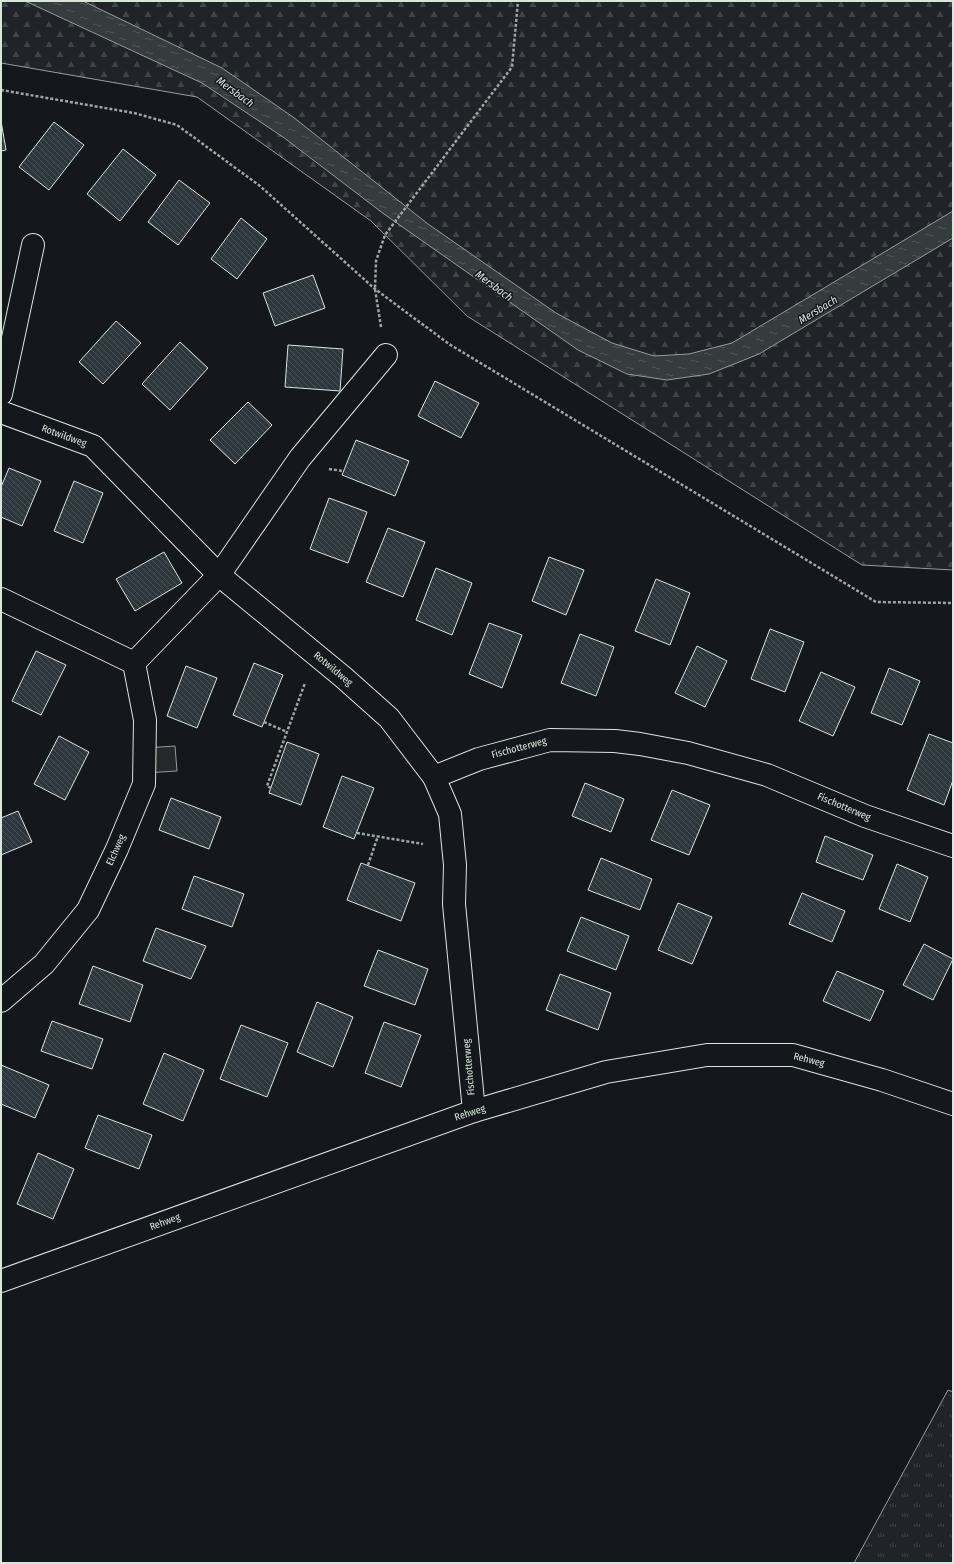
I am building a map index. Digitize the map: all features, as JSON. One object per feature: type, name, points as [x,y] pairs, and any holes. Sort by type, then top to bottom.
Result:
[{"type":"street","points":[[1,394],[32,244]]},
{"type":"street","points":[[1,599],[134,663],[219,574],[300,458],[386,355]]},
{"type":"street","name":"Rotwildweg","points":[[1,412],[93,446],[219,574],[389,718],[434,777]]},
{"type":"street","name":"Elchweg","points":[[1,1001],[44,964],[88,910],[117,849],[144,784],[145,720],[134,663]]},
{"type":"street","name":"Fischotterweg","points":[[474,1111],[454,904],[453,849],[450,814],[434,777],[479,759],[550,740],[614,741],[640,744],[688,753],[767,775],[865,816],[953,846]]},
{"type":"street","name":"Rehweg","points":[[1,1281],[474,1111],[606,1072],[707,1055],[793,1055],[882,1080],[953,1104]]},
{"type":"path","points":[[386,355],[375,289],[376,261],[385,235],[512,67],[518,1]]},
{"type":"path","points":[[1,90],[134,113],[177,125],[260,186],[375,289],[449,344],[876,602],[953,603]]},
{"type":"path","points":[[271,788],[267,786],[316,655]]},
{"type":"path","points":[[264,722],[287,732]]},
{"type":"path","points":[[357,833],[453,849]]},
{"type":"path","points":[[368,865],[378,836]]},
{"type":"green space","points":[[1,1],[953,1],[953,570],[862,565],[467,316],[371,221],[197,97],[1,63]]},
{"type":"green space","points":[[948,1390],[953,1392],[953,1563],[854,1563]]},
{"type":"shaded area","points":[[175,746],[177,771],[144,773],[145,748]]},
{"type":"water","name":"Mersbach","points":[[25,1],[83,1],[222,68],[293,117],[428,224],[556,313],[612,343],[654,356],[689,354],[732,343],[953,211],[953,238],[759,354],[709,374],[667,380],[627,374],[578,350],[384,214],[283,137],[202,83]]},
{"type":"building","points":[[1,121],[6,150],[1,151]]},
{"type":"building","points":[[54,122],[84,145],[49,190],[19,167]]},
{"type":"building","points":[[123,149],[156,175],[120,221],[87,194]]},
{"type":"building","points":[[179,180],[210,203],[178,245],[148,222]]},
{"type":"building","points":[[241,218],[267,239],[237,279],[211,259]]},
{"type":"building","points":[[313,275],[325,308],[275,326],[263,293]]},
{"type":"building","points":[[116,321],[141,343],[103,384],[79,362]]},
{"type":"building","points":[[180,342],[208,368],[170,410],[142,384]]},
{"type":"building","points":[[288,345],[343,349],[340,391],[285,387]]},
{"type":"building","points":[[435,381],[479,403],[461,438],[418,416]]},
{"type":"building","points":[[248,402],[272,425],[235,464],[210,440]]},
{"type":"building","points":[[356,440],[409,461],[395,496],[342,475]]},
{"type":"building","points":[[9,468],[41,481],[22,526],[1,517],[1,487]]},
{"type":"building","points":[[74,481],[103,493],[83,543],[54,531]]},
{"type":"building","points":[[329,498],[367,512],[348,563],[310,549]]},
{"type":"building","points":[[388,528],[425,542],[403,597],[366,582]]},
{"type":"building","points":[[164,552],[182,583],[135,611],[116,579]]},
{"type":"building","points":[[549,557],[584,570],[566,615],[532,601]]},
{"type":"building","points":[[436,568],[472,583],[452,635],[416,620]]},
{"type":"building","points":[[656,579],[690,593],[670,645],[635,631]]},
{"type":"building","points":[[489,623],[522,635],[502,688],[469,674]]},
{"type":"building","points":[[770,629],[804,642],[785,692],[751,679]]},
{"type":"building","points":[[580,634],[614,647],[596,696],[561,683]]},
{"type":"building","points":[[697,646],[727,661],[705,707],[675,693]]},
{"type":"building","points":[[36,651],[66,665],[41,715],[12,701]]},
{"type":"building","points":[[254,663],[283,675],[262,727],[233,715]]},
{"type":"building","points":[[186,666],[217,678],[197,728],[167,716]]},
{"type":"building","points":[[889,668],[920,681],[902,725],[871,713]]},
{"type":"building","points":[[821,672],[855,687],[833,736],[799,721]]},
{"type":"building","points":[[929,734],[953,743],[953,780],[944,805],[907,790]]},
{"type":"building","points":[[59,736],[89,752],[65,800],[34,784]]},
{"type":"building","points":[[287,742],[319,754],[301,805],[269,793]]},
{"type":"building","points":[[342,776],[374,788],[354,839],[323,827]]},
{"type":"building","points":[[585,783],[624,799],[611,832],[572,816]]},
{"type":"building","points":[[672,790],[710,805],[689,855],[651,840]]},
{"type":"building","points":[[171,798],[221,817],[209,849],[159,830]]},
{"type":"building","points":[[18,811],[32,842],[1,855],[1,818]]},
{"type":"building","points":[[825,836],[873,855],[863,880],[816,862]]},
{"type":"building","points":[[601,858],[652,879],[640,910],[588,890]]},
{"type":"building","points":[[361,863],[415,883],[401,921],[347,900]]},
{"type":"building","points":[[897,864],[928,877],[910,922],[879,909]]},
{"type":"building","points":[[194,876],[244,894],[232,927],[182,909]]},
{"type":"building","points":[[802,893],[845,911],[832,942],[789,924]]},
{"type":"building","points":[[678,903],[712,917],[692,964],[658,950]]},
{"type":"building","points":[[581,917],[629,936],[616,970],[567,951]]},
{"type":"building","points":[[156,928],[206,946],[191,979],[143,961]]},
{"type":"building","points":[[924,944],[953,959],[933,1000],[903,985]]},
{"type":"building","points":[[378,950],[428,969],[415,1005],[364,986]]},
{"type":"building","points":[[93,966],[143,985],[130,1022],[79,1004]]},
{"type":"building","points":[[837,971],[884,991],[870,1021],[823,1001]]},
{"type":"building","points":[[560,974],[611,993],[598,1030],[546,1010]]},
{"type":"building","points":[[317,1002],[353,1017],[333,1067],[297,1052]]},
{"type":"building","points":[[52,1021],[103,1039],[92,1069],[41,1051]]},
{"type":"building","points":[[384,1022],[421,1035],[401,1087],[365,1073]]},
{"type":"building","points":[[241,1025],[288,1043],[267,1097],[220,1079]]},
{"type":"building","points":[[164,1053],[204,1070],[183,1121],[143,1104]]},
{"type":"building","points":[[1,1065],[49,1085],[35,1118],[1,1104]]},
{"type":"building","points":[[98,1115],[152,1135],[139,1169],[85,1148]]},
{"type":"building","points":[[38,1153],[74,1169],[53,1219],[17,1204]]}]
